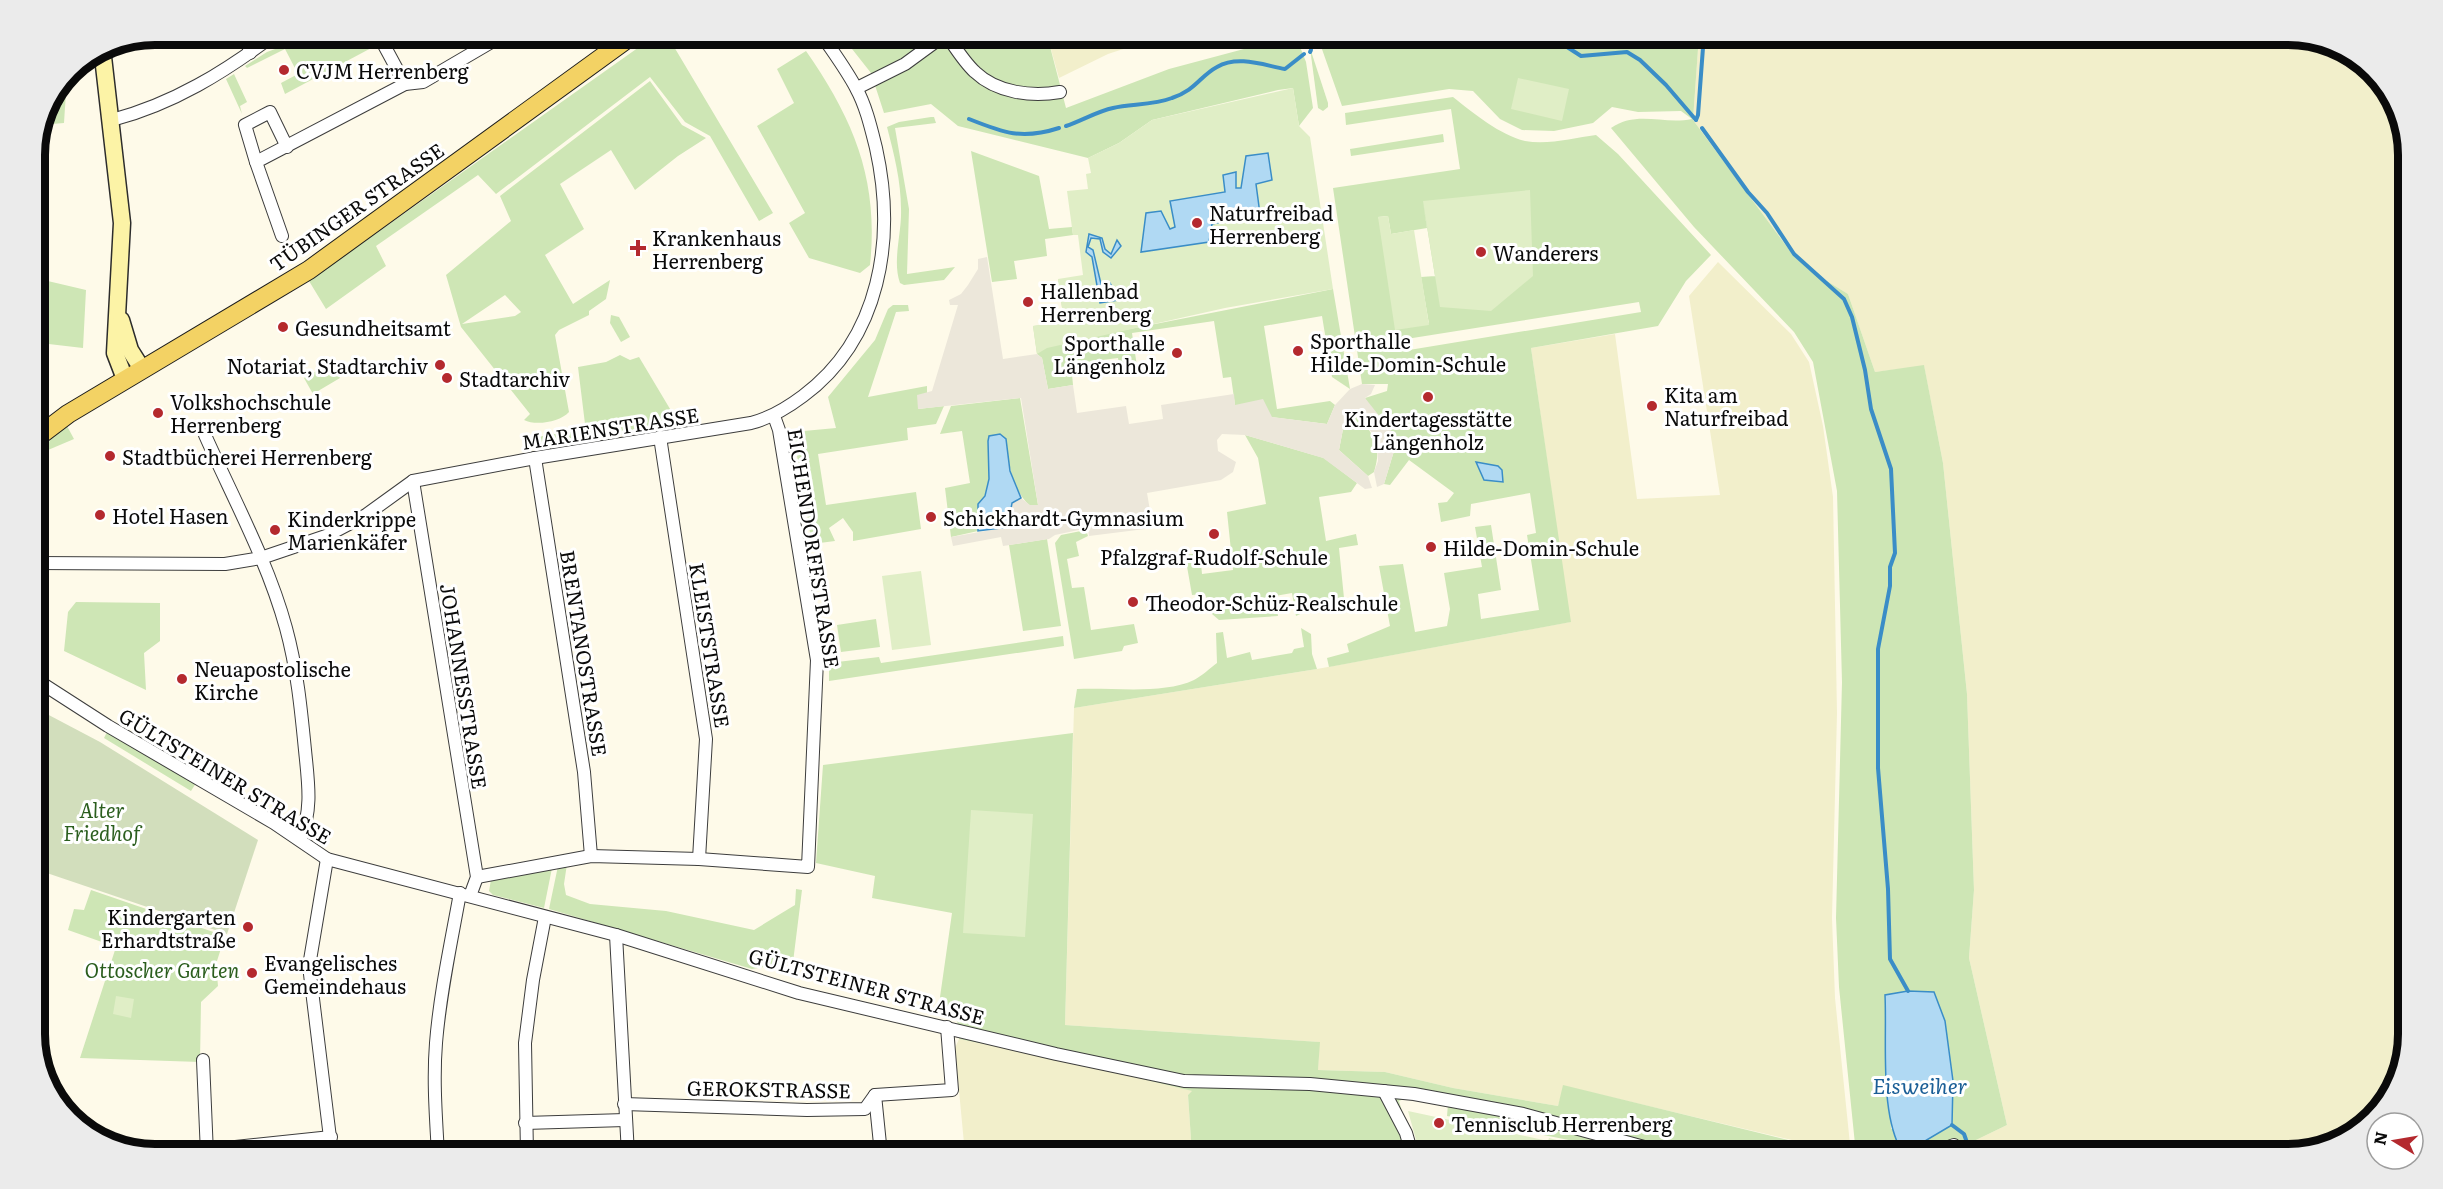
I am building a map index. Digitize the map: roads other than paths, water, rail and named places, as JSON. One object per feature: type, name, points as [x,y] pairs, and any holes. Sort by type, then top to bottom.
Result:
[{"type":"main road","name":"TÜBINGER STRASSE","points":[[45,431],[68,414],[124,379],[309,270],[619,45]]},
{"type":"main road","points":[[103,58],[122,223],[115,353],[124,379]]},
{"type":"main road","points":[[118,303],[126,339],[142,369]]},
{"type":"street","points":[[248,45],[250,53]]},
{"type":"street","points":[[112,120],[163,103],[222,72],[261,45]]},
{"type":"street","points":[[384,45],[405,84]]},
{"type":"street","points":[[256,162],[405,84],[423,82],[486,45]]},
{"type":"street","name":"MARIENSTRASSE","points":[[45,563],[225,564],[261,558],[326,536],[366,515],[413,481],[535,458],[751,423],[774,416],[816,386],[845,356],[867,316],[882,258],[884,201],[871,128],[857,88],[828,45]]},
{"type":"street","points":[[857,88],[905,64],[931,45]]},
{"type":"street","points":[[954,45],[975,73],[996,86],[1029,94],[1060,92]]},
{"type":"street","points":[[282,236],[245,125],[270,112],[287,147]]},
{"type":"street","name":"EICHENDORFFSTRASSE","points":[[699,859],[808,867],[817,660],[779,430],[774,416]]},
{"type":"street","points":[[205,435],[261,558],[286,628],[301,702],[309,784],[309,816],[300,839]]},
{"type":"street","name":"KLEISTSTRASSE","points":[[660,437],[706,739],[699,859]]},
{"type":"street","name":"BRENTANOSTRASSE","points":[[535,458],[585,772],[591,856]]},
{"type":"street","name":"JOHANNESSTRASSE","points":[[413,481],[477,877],[465,894],[443,985],[434,1087],[437,1144]]},
{"type":"street","name":"GÜLTSTEINER STRASSE","points":[[45,685],[108,726],[300,839],[327,859],[616,935],[799,993],[1184,1081],[1310,1084],[1384,1091],[1524,1114],[1631,1144]]},
{"type":"street","points":[[477,877],[591,856],[699,859]]},
{"type":"street","points":[[327,859],[309,966],[331,1144]]},
{"type":"street","points":[[526,1144],[525,1043],[533,980],[545,917]]},
{"type":"street","points":[[616,935],[627,1144]]},
{"type":"street","name":"GEROKSTRASSE","points":[[624,1104],[795,1110],[864,1109],[875,1095],[952,1090],[947,1027]]},
{"type":"street","points":[[203,1060],[207,1144]]},
{"type":"street","points":[[1384,1091],[1406,1132],[1409,1144]]},
{"type":"street","points":[[875,1095],[880,1144]]},
{"type":"street","points":[[525,1123],[626,1120]]},
{"type":"street","points":[[273,1144],[331,1137]]},
{"type":"water","points":[[1268,153],[1272,180],[1256,184],[1260,214],[1212,224],[1209,242],[1141,252],[1146,213],[1161,211],[1170,229],[1175,227],[1170,201],[1225,192],[1223,175],[1236,172],[1236,188],[1241,188],[1246,156]]},
{"type":"water","points":[[1089,234],[1102,238],[1105,249],[1111,254],[1117,240],[1121,246],[1111,258],[1103,252],[1100,239],[1091,238],[1088,247],[1093,250],[1101,284],[1110,283],[1119,300],[1100,303],[1092,257],[1086,252]]},
{"type":"water","points":[[1000,434],[1006,439],[1010,471],[1021,498],[1012,503],[1008,527],[978,531],[978,504],[985,496],[989,479],[989,436]]},
{"type":"water","points":[[1476,462],[1498,466],[1502,470],[1503,482],[1484,480]]},
{"type":"water","name":"Eisweiher","points":[[1908,991],[1934,992],[1945,1021],[1953,1081],[1952,1125],[1925,1141],[1898,1144],[1893,1130],[1887,1093],[1885,995]]},
{"type":"waterway","points":[[1564,45],[1581,56],[1627,52],[1640,60],[1666,85],[1696,120]]},
{"type":"waterway","points":[[1696,120],[1703,45]]},
{"type":"waterway","points":[[1066,126],[1107,109],[1158,102],[1180,95],[1225,63],[1242,61],[1285,69],[1304,54]]},
{"type":"waterway","points":[[969,119],[1013,133],[1034,134],[1059,128]]},
{"type":"waterway","points":[[1702,128],[1748,192],[1767,213],[1794,254],[1844,299],[1852,317],[1865,370],[1871,409],[1891,469],[1895,553],[1890,567],[1890,586],[1878,649],[1878,768],[1888,889],[1890,959],[1908,991]]},
{"type":"waterway","points":[[1952,1125],[1964,1134],[1968,1144]]},
{"type":"place","name":"CVJM Herrenberg","points":[[284,70]]},
{"type":"place","name":"Naturfreibad Herrenberg","points":[[1197,223]]},
{"type":"place","name":"Krankenhaus Herrenberg","points":[[638,248]]},
{"type":"place","name":"Wanderers","points":[[1481,252]]},
{"type":"place","name":"Hallenbad Herrenberg","points":[[1028,302]]},
{"type":"place","name":"Gesundheitsamt","points":[[283,327]]},
{"type":"place","name":"Sporthalle Hilde-Domin-Schule","points":[[1298,351]]},
{"type":"place","name":"Sporthalle Längenholz","points":[[1177,353]]},
{"type":"place","name":"Notariat, Stadtarchiv","points":[[440,365]]},
{"type":"place","name":"Stadtarchiv","points":[[447,378]]},
{"type":"place","name":"Kindertagesstätte Längenholz","points":[[1428,397]]},
{"type":"place","name":"Kita am Naturfreibad","points":[[1652,406]]},
{"type":"place","name":"Volkshochschule Herrenberg","points":[[158,413]]},
{"type":"place","name":"Stadtbücherei Herrenberg","points":[[110,456]]},
{"type":"place","name":"Hotel Hasen","points":[[100,515]]},
{"type":"place","name":"Schickhardt-Gymnasium","points":[[931,517]]},
{"type":"place","name":"Kinderkrippe Marienkäfer","points":[[275,530]]},
{"type":"place","name":"Pfalzgraf-Rudolf-Schule","points":[[1214,534]]},
{"type":"place","name":"Hilde-Domin-Schule","points":[[1431,547]]},
{"type":"place","name":"Theodor-Schüz-Realschule","points":[[1133,602]]},
{"type":"place","name":"Neuapostolische Kirche","points":[[182,679]]},
{"type":"place","name":"Kindergarten Erhardtstraße","points":[[248,927]]},
{"type":"place","name":"Evangelisches Gemeindehaus","points":[[252,973]]},
{"type":"place","name":"Tennisclub Herrenberg","points":[[1439,1123]]},
{"type":"park label","name":"Alter Friedhof","points":[[102,820]]},
{"type":"park label","name":"Ottoscher Garten","points":[[162,969]]}]
